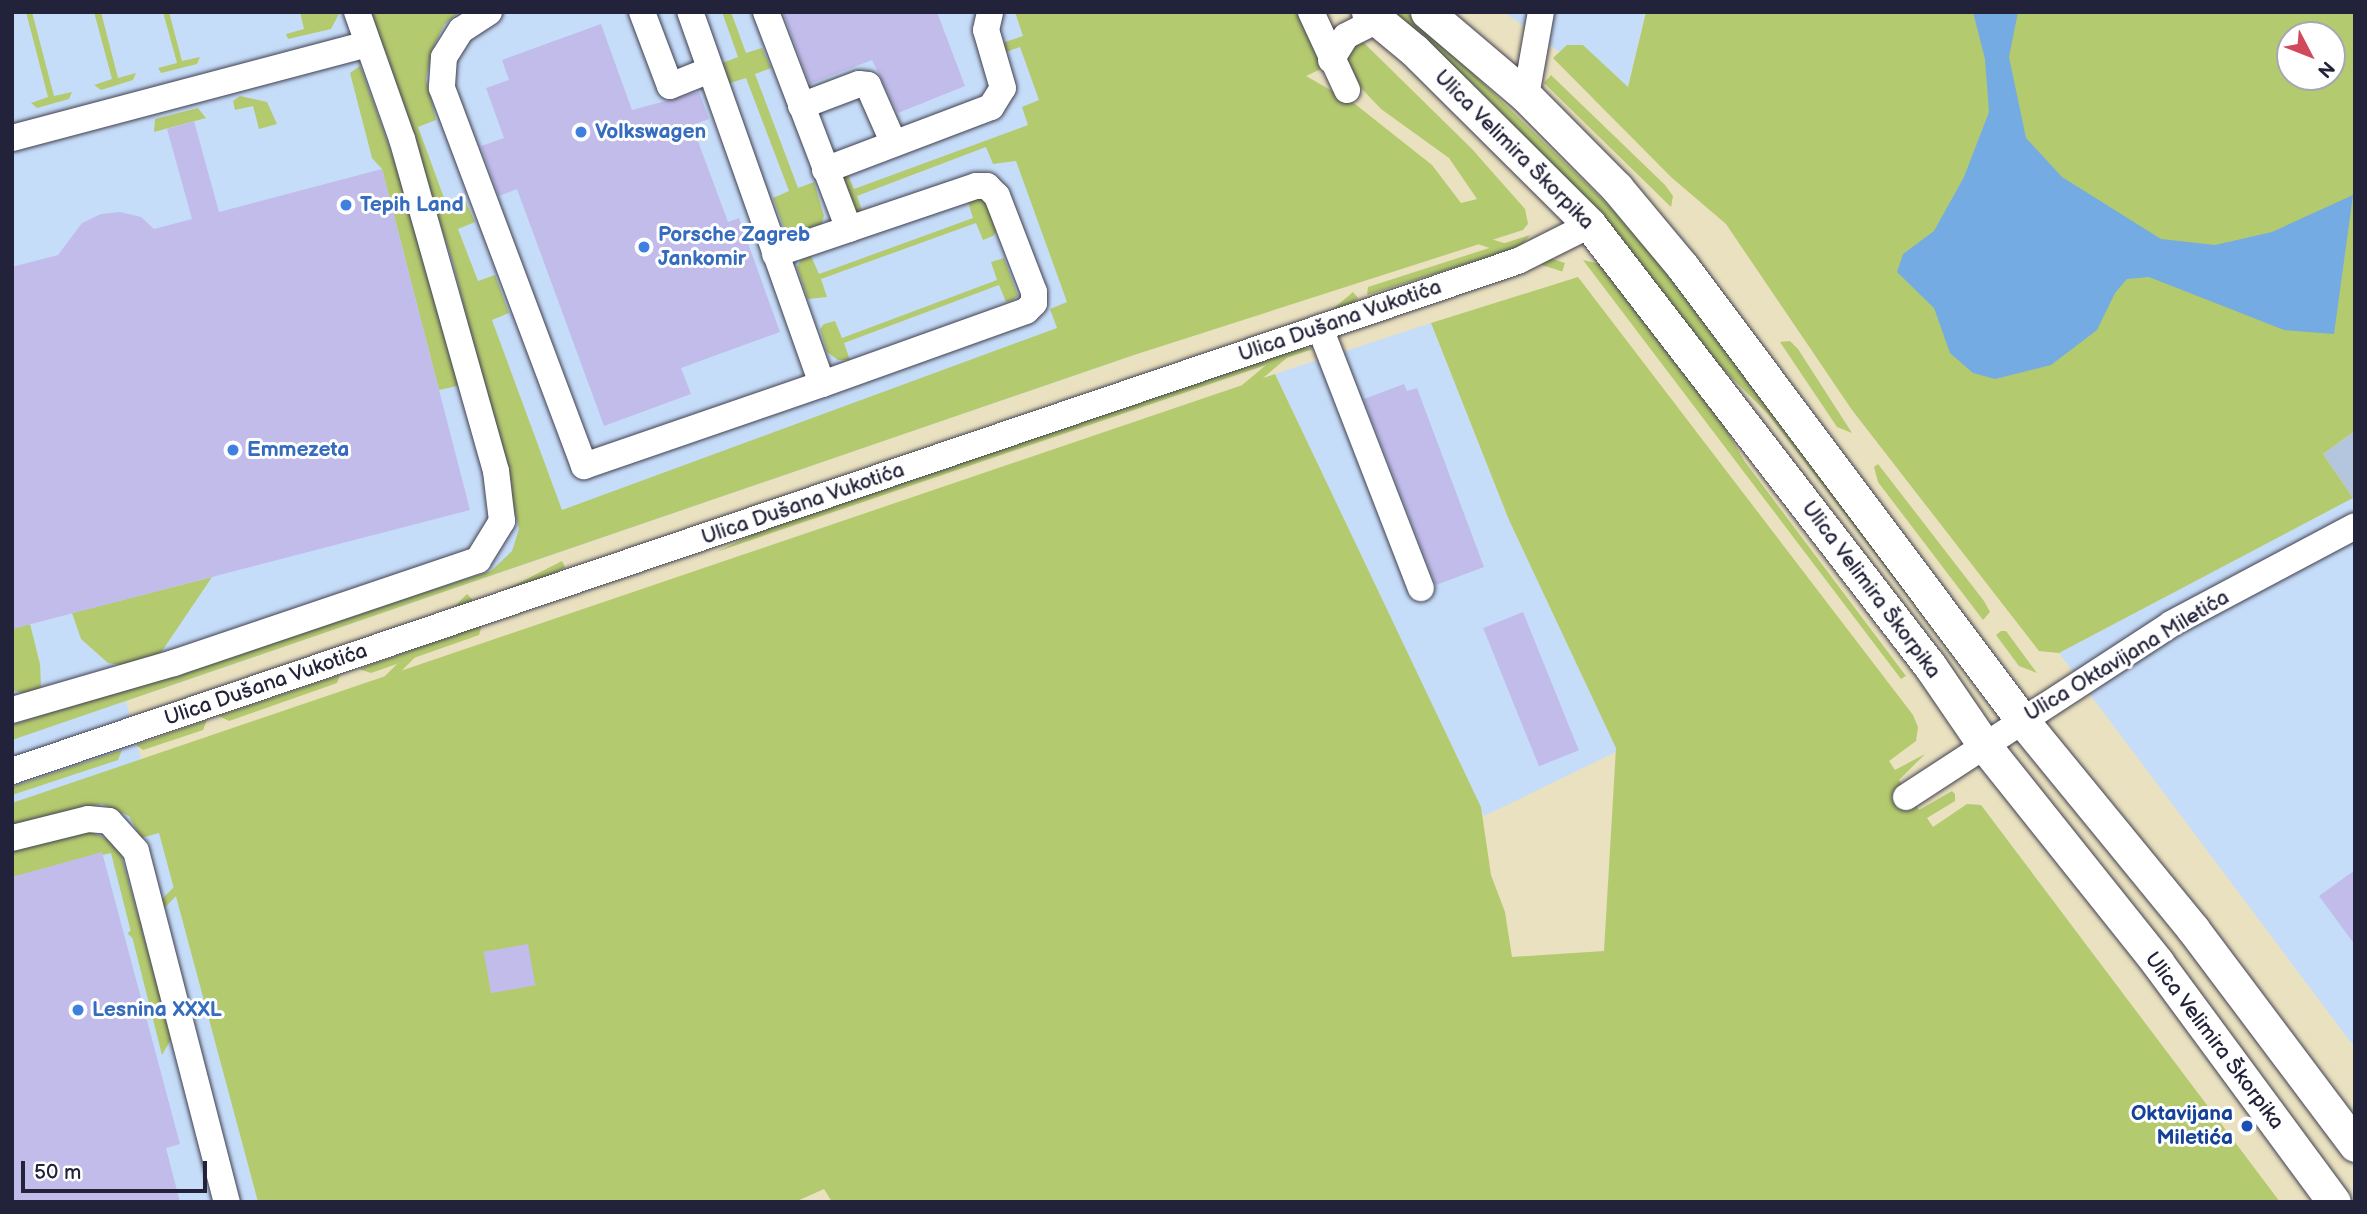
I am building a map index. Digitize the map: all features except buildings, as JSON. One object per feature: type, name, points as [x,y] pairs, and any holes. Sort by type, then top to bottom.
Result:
[{"type":"main road","name":"Ulica Velimira Škorpika","points":[[1427,12],[1525,96],[1617,188],[1682,266],[2022,720],[2193,929],[2355,1145]]},
{"type":"main road","name":"Ulica Velimira Škorpika","points":[[1373,16],[1414,50],[1590,225],[1930,666],[1984,745],[2157,962],[2334,1202]]},
{"type":"street","points":[[12,710],[174,663],[478,560],[502,521],[496,471],[402,139],[357,12]]},
{"type":"street","points":[[489,12],[461,30],[444,57],[442,88],[584,466],[1026,311],[1034,303],[1018,246],[997,196],[987,186],[976,186],[775,254]]},
{"type":"street","points":[[642,12],[670,86],[710,70]]},
{"type":"street","points":[[690,12],[822,384]]},
{"type":"street","points":[[766,12],[849,229]]},
{"type":"street","points":[[825,170],[991,107],[1003,88],[986,30],[990,12]]},
{"type":"street","points":[[1311,12],[1347,90]]},
{"type":"street","points":[[1525,96],[1541,12]]},
{"type":"street","points":[[1331,60],[1346,36],[1373,16]]},
{"type":"street","points":[[12,138],[367,44]]},
{"type":"street","points":[[801,106],[859,84],[868,85],[894,144]]},
{"type":"street","name":"Ulica Dušana Vukotića","points":[[12,772],[1518,261],[1590,225]]},
{"type":"street","points":[[1320,328],[1421,588]]},
{"type":"street","name":"Ulica Oktavijana Miletića","points":[[1906,797],[2171,624],[2355,526]]},
{"type":"street","points":[[12,838],[88,819],[109,821],[136,851],[226,1202]]},
{"type":"shaded area","points":[[12,12],[1015,12],[1134,355],[126,701],[258,1202],[12,1202]]},
{"type":"shaded area","points":[[1504,12],[1646,12],[1625,99]]},
{"type":"shaded area","points":[[1431,323],[1509,520],[1618,751],[1484,816],[1275,374]]},
{"type":"shaded area","points":[[2355,431],[2355,496],[2353,498],[2323,454]]},
{"type":"shaded area","points":[[2355,496],[2355,1048],[2059,653]]},
{"type":"green space","points":[[26,12],[32,12],[54,96],[72,92],[69,99],[37,108],[31,103],[48,97]]},
{"type":"green space","points":[[94,12],[101,12],[118,78],[136,73],[133,80],[101,90],[94,85],[112,79]]},
{"type":"green space","points":[[163,12],[169,12],[182,61],[200,57],[197,64],[161,73],[158,68],[177,63]]},
{"type":"green space","points":[[300,12],[340,12],[331,29],[288,39],[286,34],[304,29]]},
{"type":"green space","points":[[371,12],[459,12],[444,25],[432,50],[426,79],[436,120],[418,127],[447,206],[465,200],[475,222],[458,229],[478,281],[495,275],[509,313],[492,320],[562,510],[1057,328],[1050,309],[1067,302],[1016,161],[993,164],[986,147],[857,196],[863,213],[857,214],[841,177],[847,172],[854,189],[1028,125],[1022,107],[1039,100],[1020,47],[1003,53],[1002,48],[1005,42],[1023,36],[1015,12],[1303,12],[1323,68],[1306,76],[1355,104],[1432,165],[1461,203],[1477,199],[1449,158],[1381,109],[1344,70],[1351,49],[1361,40],[1472,149],[1525,209],[1528,224],[1523,230],[1134,355],[12,740],[12,725],[491,571],[512,551],[519,529],[453,263]]},
{"type":"green space","points":[[722,12],[731,12],[746,53],[762,48],[771,68],[755,74],[798,188],[814,182],[824,216],[821,226],[790,236],[784,228],[773,198],[789,191],[746,78],[730,83],[722,63],[738,57]]},
{"type":"green space","points":[[1389,12],[1406,12],[1434,35],[1610,207],[1694,304],[1950,643],[1946,646],[1768,414],[1714,360],[1587,200],[1476,87]]},
{"type":"green space","points":[[1646,12],[2355,12],[2355,431],[2323,454],[2353,498],[2059,653],[2039,651],[1852,410],[1726,224],[1671,177],[1553,58],[1567,45],[1583,45],[1628,87]]},
{"type":"green space","points":[[360,66],[415,218],[460,379],[457,386],[439,390],[382,169],[372,158],[350,73]]},
{"type":"green space","points":[[1551,75],[1665,185],[1673,196],[1671,207],[1544,83]]},
{"type":"green space","points":[[240,96],[267,102],[277,124],[259,129],[253,106],[235,110],[233,101]]},
{"type":"green space","points":[[198,108],[206,118],[154,132],[155,119]]},
{"type":"green space","points":[[985,198],[997,230],[993,236],[983,240],[976,223],[821,279],[827,297],[808,299],[797,267],[801,260],[811,256],[819,274],[973,218],[967,199]]},
{"type":"green space","points":[[1377,202],[1565,263],[1562,272],[1374,210]]},
{"type":"green space","points":[[1530,235],[1520,247],[1367,295],[1368,287]]},
{"type":"green space","points":[[1004,258],[1018,296],[1013,300],[1006,302],[999,285],[844,343],[850,360],[838,360],[827,352],[820,329],[824,324],[835,321],[842,338],[997,280],[991,262]]},
{"type":"green space","points":[[1583,260],[1608,266],[1710,402],[1745,462],[1906,676],[1901,679]]},
{"type":"green space","points":[[1578,277],[1913,715],[1918,727],[1916,741],[1889,761],[1895,770],[1925,754],[1899,780],[1919,810],[1952,791],[1955,794],[1955,801],[1927,818],[1933,827],[1967,804],[1981,805],[2280,1202],[832,1202],[824,1189],[795,1202],[258,1202],[159,833],[141,838],[129,816],[102,804],[12,826],[12,803],[1275,374],[1481,807],[1491,875],[1505,912],[1512,957],[1604,951],[1616,748],[1509,520],[1431,323]]},
{"type":"green space","points":[[1353,292],[1358,298],[730,825],[725,819]]},
{"type":"green space","points":[[1790,341],[1798,349],[1852,433],[1837,427],[1780,342]]},
{"type":"green space","points":[[1298,347],[1313,349],[716,552],[771,526]]},
{"type":"green space","points":[[1878,464],[1984,601],[1990,612],[1983,620],[1878,482],[1874,467]]},
{"type":"green space","points":[[562,561],[565,567],[490,605],[487,599]]},
{"type":"green space","points":[[212,577],[160,654],[133,667],[108,663],[81,639],[72,613]]},
{"type":"green space","points":[[467,594],[473,600],[133,939],[128,933]]},
{"type":"green space","points":[[30,624],[40,664],[41,687],[31,695],[12,690],[12,629]]},
{"type":"green space","points":[[482,625],[479,635],[371,673],[359,669]]},
{"type":"green space","points":[[2006,631],[2037,673],[2019,666],[1996,635]]},
{"type":"green space","points":[[340,675],[337,683],[229,721],[219,716]]},
{"type":"green space","points":[[207,720],[203,730],[143,750],[136,745]]},
{"type":"green space","points":[[122,750],[118,760],[12,795],[12,787]]},
{"type":"green space","points":[[89,831],[118,844],[172,1038],[162,1055],[111,853],[12,877],[12,851]]},
{"type":"water","points":[[1973,12],[2018,12],[2009,57],[2026,138],[2062,177],[2161,239],[2215,245],[2272,232],[2353,195],[2334,334],[2284,330],[2149,277],[2127,279],[2115,293],[2097,330],[2051,365],[1995,379],[1973,373],[1950,353],[1934,308],[1897,272],[1903,254],[1934,231],[1964,177],[1989,112],[1985,59]]},
{"type":"place","name":"Volkswagen","points":[[581,132]]},
{"type":"place","name":"Tepih Land","points":[[346,205]]},
{"type":"place","name":"Porsche Zagreb Jankomir","points":[[644,247]]},
{"type":"place","name":"Emmezeta","points":[[233,450]]},
{"type":"place","name":"Lesnina XXXL","points":[[78,1010]]},
{"type":"place","name":"Oktavijana Miletića","points":[[2247,1126]]}]
